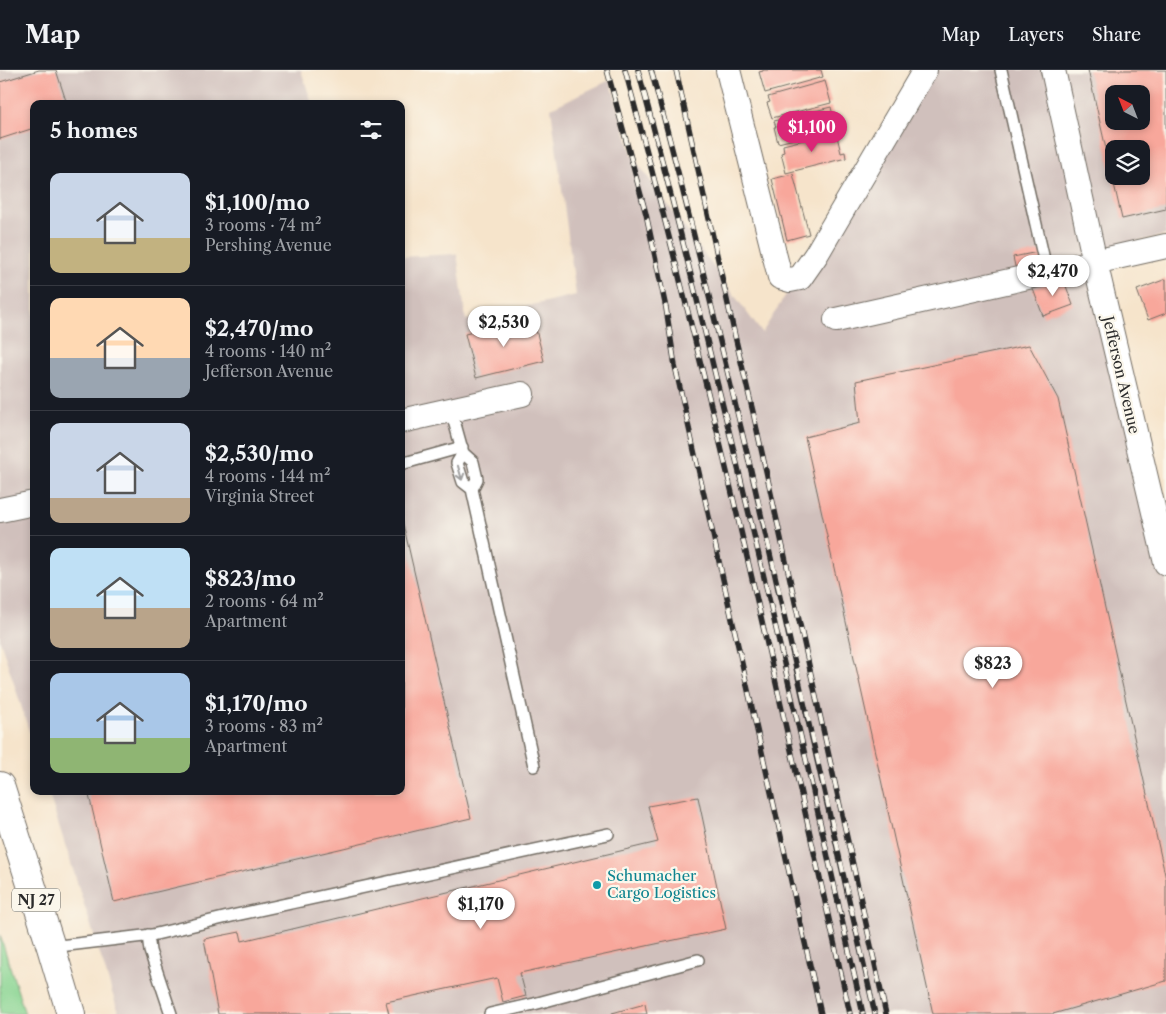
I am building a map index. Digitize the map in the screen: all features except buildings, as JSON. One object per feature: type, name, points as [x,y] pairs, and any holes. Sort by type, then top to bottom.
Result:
[{"type":"main road","name":"NJ 27","points":[[0,786],[71,1014]]},
{"type":"street","points":[[728,70],[780,277],[790,280],[800,278],[816,255],[925,70]]},
{"type":"street","name":"Jefferson Avenue","points":[[1053,70],[1094,262],[1166,562]]},
{"type":"street","points":[[836,320],[1166,246]]},
{"type":"street","points":[[405,420],[522,394]]},
{"type":"street","points":[[0,510],[30,504]]},
{"type":"lane","points":[[1001,70],[1047,273]]},
{"type":"lane","points":[[451,410],[463,450],[473,462],[477,479],[472,489],[534,766]]},
{"type":"lane","points":[[405,463],[463,450]]},
{"type":"lane","points":[[51,947],[148,935],[608,834]]},
{"type":"lane","points":[[148,935],[150,951],[171,1014]]},
{"type":"lane","points":[[490,1014],[698,960]]},
{"type":"shaded area","points":[[0,70],[301,70],[311,100],[30,100],[30,734],[0,640]]},
{"type":"shaded area","points":[[926,70],[1166,70],[1166,235],[1099,250],[1166,549],[1166,1014],[119,1014],[49,795],[405,795],[405,257],[457,254],[466,320],[576,295],[551,108],[610,80],[633,157],[762,333]]},
{"type":"green space","points":[[0,935],[25,1014],[0,1014]]},
{"type":"railway","points":[[607,70],[646,214],[666,308],[675,366],[821,1014]]},
{"type":"railway","points":[[625,70],[715,422],[850,1014]]},
{"type":"railway","points":[[638,70],[659,148],[755,540],[863,1014]]},
{"type":"railway","points":[[651,70],[689,213],[747,453],[875,1014]]},
{"type":"railway","points":[[676,70],[886,1014]]},
{"type":"place","name":"Schumacher Cargo Logistics","points":[[597,885]]}]
